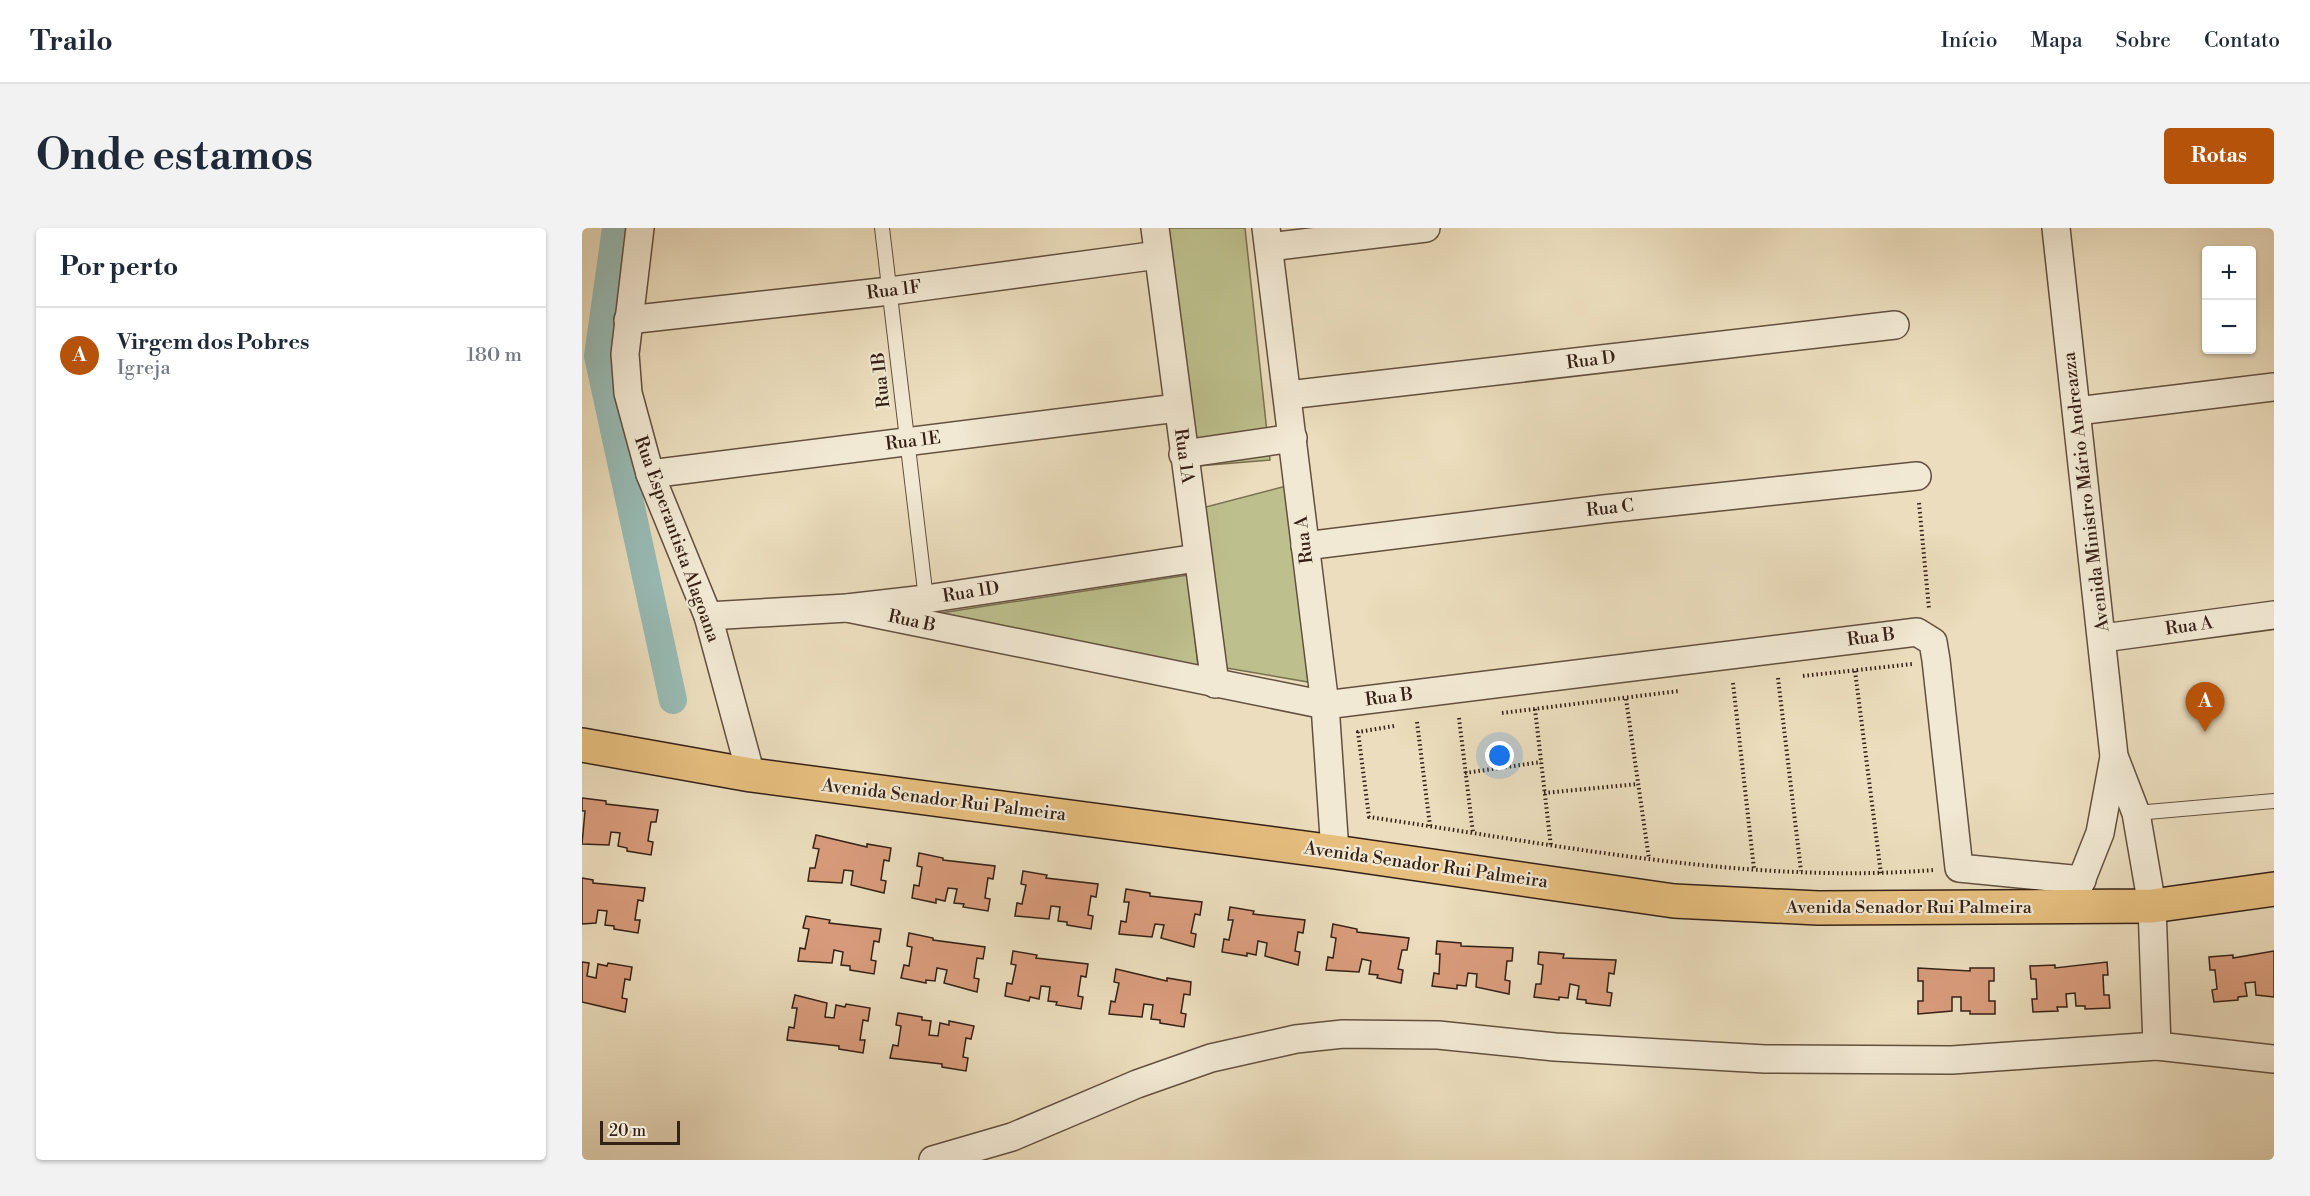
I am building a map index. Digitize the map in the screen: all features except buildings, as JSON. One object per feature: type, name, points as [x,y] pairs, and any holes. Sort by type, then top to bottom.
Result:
[{"type":"main road","name":"Avenida Senador Rui Palmeira","points":[[582,744],[751,775],[1335,852],[1674,901],[1818,908],[2076,894],[2151,906],[2274,889]]},
{"type":"street","name":"Rua Esperantista Alagoana","points":[[640,228],[628,321],[626,354],[628,393],[650,474],[708,616],[751,775]]},
{"type":"street","name":"Rua 1A","points":[[1155,228],[1215,684]]},
{"type":"street","points":[[1267,238],[1426,228]]},
{"type":"street","name":"Avenida Ministro Mário Andreazza","points":[[2056,228],[2103,638],[2114,756],[2100,833],[2076,894]]},
{"type":"street","name":"Rua A","points":[[1267,238],[1325,705],[1335,852]]},
{"type":"street","name":"Rua 1F","points":[[628,321],[890,291],[1158,255]]},
{"type":"street","name":"Rua D","points":[[1288,395],[1895,326]]},
{"type":"street","points":[[2077,411],[2274,387]]},
{"type":"street","name":"Rua 1E","points":[[650,474],[1177,408]]},
{"type":"street","points":[[1183,454],[1293,438]]},
{"type":"street","name":"Rua C","points":[[1305,546],[1604,508],[1917,476]]},
{"type":"street","name":"Rua 1D","points":[[708,616],[847,608],[926,599],[1197,558]]},
{"type":"street","name":"Rua B","points":[[847,608],[1325,705],[1917,632],[1925,635],[1934,651]]},
{"type":"street","name":"Rua A","points":[[2103,638],[2274,615]]},
{"type":"street","points":[[1934,651],[1959,868],[2076,894]]},
{"type":"street","name":"Avenida Ministro Mário Andreazza","points":[[2114,756],[2136,813],[2151,906],[2157,1046]]},
{"type":"street","points":[[933,1160],[1012,1137],[1137,1084],[1211,1058],[1296,1040],[1343,1035],[1438,1035],[1672,1055],[1847,1060],[1952,1060],[2157,1046],[2274,1059]]},
{"type":"lane","name":"Rua 1B","points":[[882,228],[926,599]]},
{"type":"lane","points":[[2136,813],[2274,801]]},
{"type":"path","points":[[1800,676],[1855,671],[1934,651],[1917,476]]},
{"type":"path","points":[[1855,671],[1881,874]]},
{"type":"path","points":[[1767,679],[1789,677]]},
{"type":"path","points":[[1778,678],[1801,871]]},
{"type":"path","points":[[1722,685],[1744,682]]},
{"type":"path","points":[[1733,683],[1754,869]]},
{"type":"path","points":[[1491,714],[1626,699],[1690,689]]},
{"type":"path","points":[[1626,699],[1649,859]]},
{"type":"path","points":[[1535,709],[1551,847]]},
{"type":"path","points":[[1448,719],[1470,716]]},
{"type":"path","points":[[1459,718],[1473,833]]},
{"type":"path","points":[[1407,724],[1428,721]]},
{"type":"path","points":[[1417,722],[1430,826]]},
{"type":"path","points":[[1398,726],[1358,732],[1369,817],[1551,847],[1754,869],[1881,874],[1959,868]]},
{"type":"path","points":[[1465,773],[1541,762]]},
{"type":"path","points":[[1544,793],[1638,784]]},
{"type":"green space","points":[[1169,228],[1245,228],[1270,460],[1198,466]]},
{"type":"green space","points":[[1290,485],[1308,682],[1221,667],[1202,508]]},
{"type":"green space","points":[[1188,575],[1199,675],[934,614]]},
{"type":"waterway","points":[[616,228],[598,356],[673,700]]},
{"type":"place","name":"Virgem dos Pobres","points":[[2205,732]]}]
